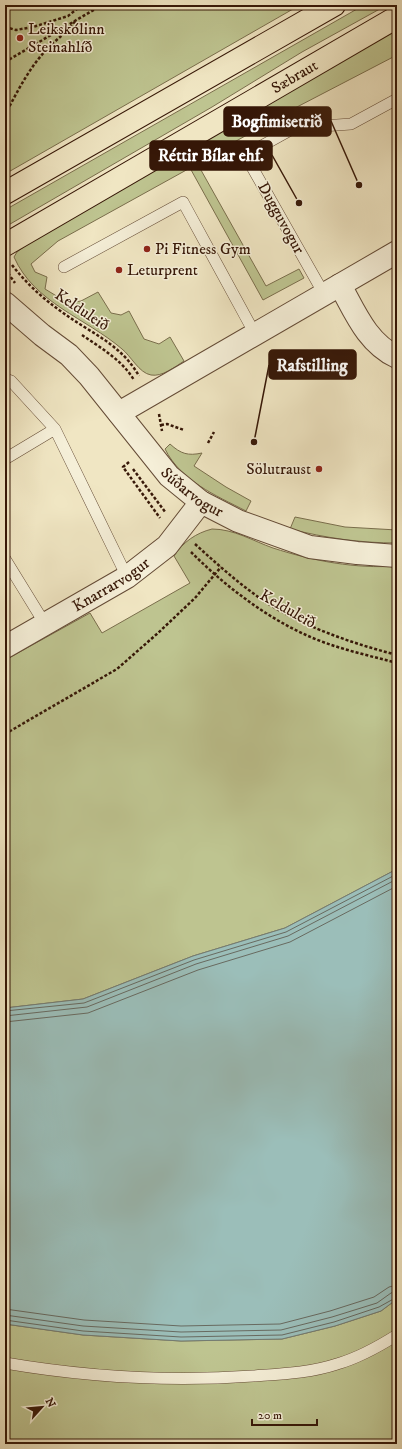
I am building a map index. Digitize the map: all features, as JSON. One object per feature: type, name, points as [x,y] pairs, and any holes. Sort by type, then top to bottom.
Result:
[{"type":"highway","points":[[5,193],[334,5]]},
{"type":"highway","name":"Sæbraut","points":[[6,252],[397,17]]},
{"type":"street","points":[[119,413],[397,252]]},
{"type":"street","points":[[332,289],[365,330],[386,352],[397,357]]},
{"type":"street","name":"Súðarvogur","points":[[5,302],[42,335],[69,355],[89,376],[170,476],[201,502],[238,521],[310,547],[397,556]]},
{"type":"street","name":"Súðarvogur","points":[[5,324],[42,335]]},
{"type":"street","name":"Knarrarvogur","points":[[5,647],[127,577],[167,546],[201,502]]},
{"type":"lane","name":"Dugguvogur","points":[[332,289],[252,167],[252,156],[258,148],[294,128],[351,124],[397,99]]},
{"type":"lane","points":[[64,267],[183,202],[255,334]]},
{"type":"lane","points":[[5,379],[11,381],[55,429],[127,577]]},
{"type":"lane","points":[[5,459],[55,429]]},
{"type":"lane","points":[[5,559],[45,624]]},
{"type":"lane","points":[[5,1364],[60,1373],[207,1380],[278,1374],[336,1364],[376,1348],[397,1335]]},
{"type":"path","points":[[5,27],[16,30],[33,27],[68,16],[82,5]]},
{"type":"path","points":[[5,62],[102,5]]},
{"type":"path","points":[[5,115],[28,73],[47,49],[69,30],[76,20]]},
{"type":"path","name":"Kelduleið","points":[[6,252],[27,284],[49,303],[105,339],[122,352],[143,381]]},
{"type":"path","points":[[154,426],[167,424],[184,430]]},
{"type":"path","points":[[208,443],[214,432]]},
{"type":"path","points":[[135,457],[123,467],[162,520]]},
{"type":"path","points":[[136,465],[132,468],[167,514]]},
{"type":"path","name":"Kelduleið","points":[[190,539],[221,567],[265,601],[304,623],[370,648],[397,655]]},
{"type":"path","name":"Kelduleið","points":[[189,550],[215,574],[266,614],[307,636],[397,663]]},
{"type":"path","points":[[5,734],[117,669],[195,598],[221,567]]},
{"type":"green space","points":[[5,5],[300,5],[5,174]]},
{"type":"green space","points":[[364,5],[387,5],[302,52],[212,107],[5,227],[5,210]]},
{"type":"green space","points":[[397,30],[397,55],[295,108],[197,163],[266,286],[299,269],[304,278],[263,300],[190,168],[58,241],[31,264],[35,272],[47,277],[45,289],[68,303],[81,301],[98,292],[111,313],[121,315],[129,311],[144,339],[159,344],[170,337],[184,361],[177,366],[160,374],[147,374],[139,368],[125,352],[108,338],[47,298],[23,273],[14,257],[17,252],[29,243]]},
{"type":"green space","points":[[170,444],[185,453],[202,453],[194,466],[251,501],[246,511],[211,493],[189,478],[180,470],[165,449]]},
{"type":"green space","points":[[295,517],[345,527],[397,530],[397,543],[343,539],[290,529]]},
{"type":"green space","points":[[212,529],[236,533],[273,548],[303,557],[350,565],[382,567],[397,566],[397,869],[285,928],[193,956],[83,999],[5,1008],[5,660],[90,613],[102,633],[190,583],[174,556],[181,546],[190,539]]},
{"type":"green space","points":[[397,1299],[397,1444],[5,1444],[5,1324],[83,1335],[181,1341],[282,1339],[335,1326],[381,1311]]},
{"type":"water","points":[[397,869],[397,1299],[381,1311],[335,1326],[282,1339],[181,1341],[83,1335],[5,1324],[5,1008],[83,999],[193,956],[285,928]]},
{"type":"place","name":"Leikskólinn Steinahlíð","points":[[20,38]]},
{"type":"place","name":"Bogfimisetrið","points":[[359,185]]},
{"type":"place","name":"Réttir Bílar ehf.","points":[[299,203]]},
{"type":"place","name":"Pi Fitness Gym","points":[[147,249]]},
{"type":"place","name":"Leturprent","points":[[119,270]]},
{"type":"place","name":"Rafstilling","points":[[254,442]]},
{"type":"place","name":"Sölutraust","points":[[319,469]]}]
